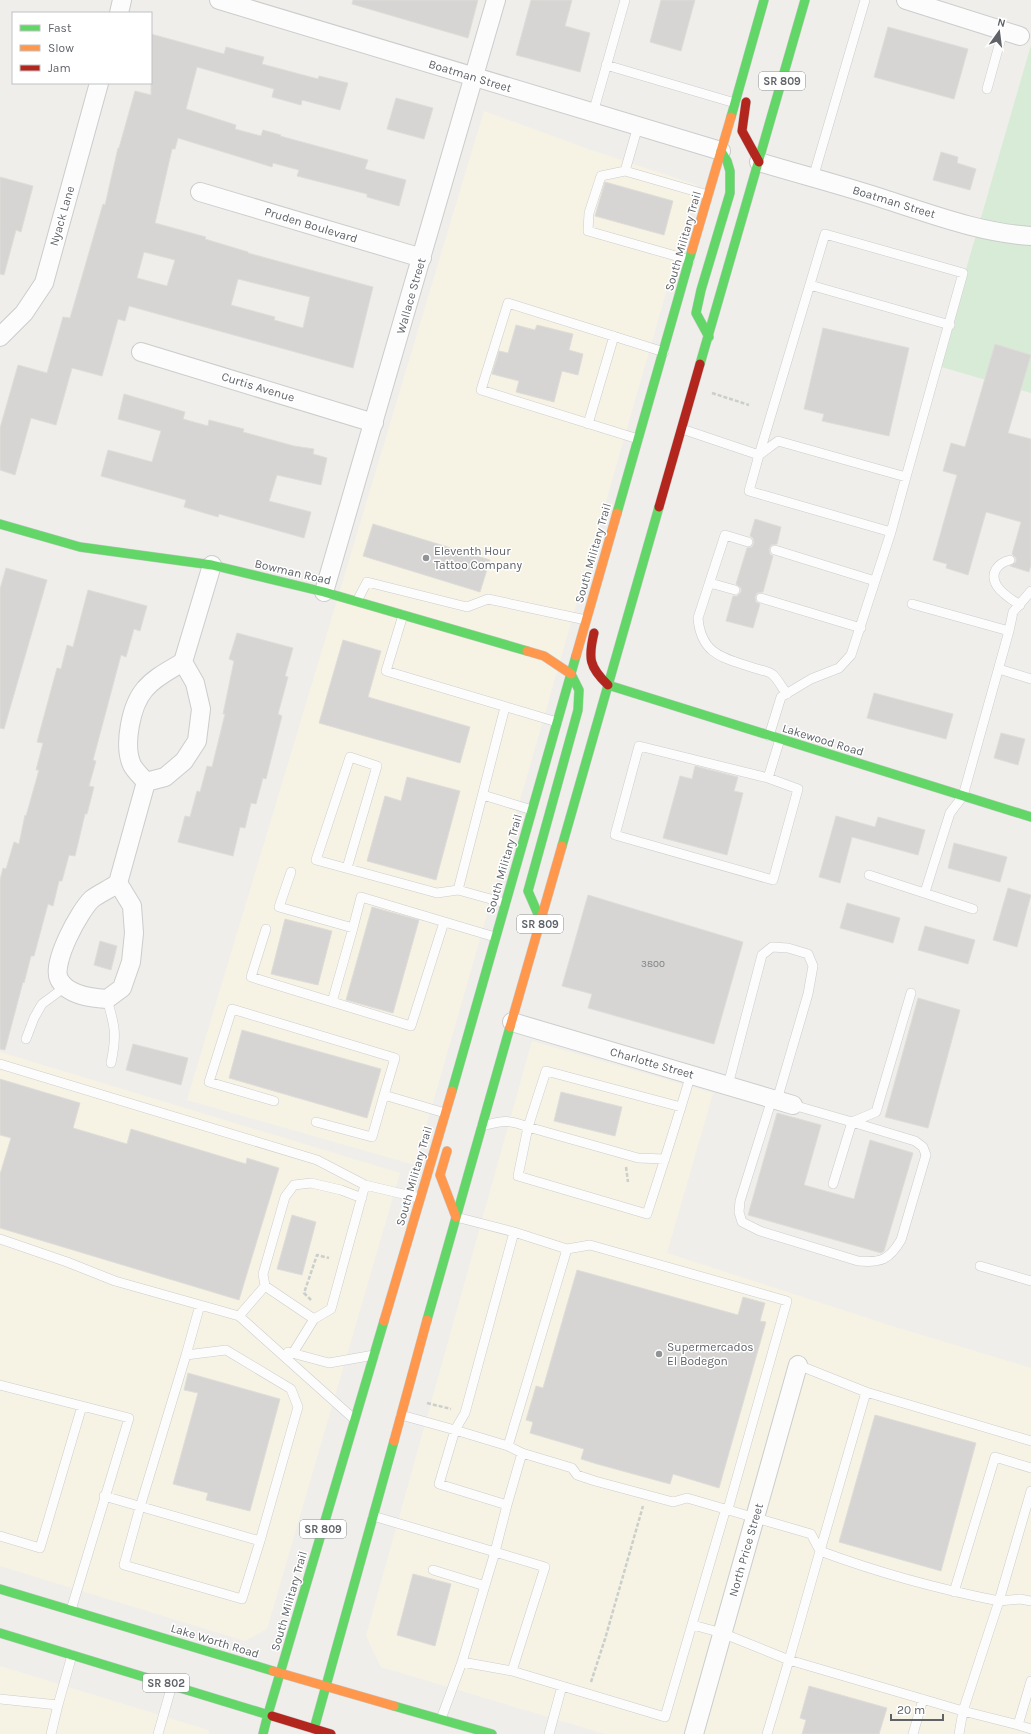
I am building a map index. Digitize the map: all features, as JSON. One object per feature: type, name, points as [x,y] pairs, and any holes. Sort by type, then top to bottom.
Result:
[{"type":"main road","name":"South Military Trail","points":[[262,1734],[445,1113],[764,0]]},
{"type":"main road","name":"SR 809","points":[[313,1732],[456,1217],[805,0]]},
{"type":"main road","points":[[759,18],[764,26],[764,32]]},
{"type":"main road","points":[[748,95],[744,108],[742,131],[759,162]]},
{"type":"main road","points":[[709,337],[696,313],[701,290],[730,193],[732,177],[731,167],[721,151]]},
{"type":"main road","points":[[625,519],[632,490],[632,463]]},
{"type":"main road","name":"Bowman Road","points":[[0,524],[80,547],[212,565],[324,592],[544,656],[571,674]]},
{"type":"main road","points":[[596,623],[589,658],[597,674],[608,686]]},
{"type":"main road","points":[[541,921],[528,891],[578,718],[581,698],[576,682],[571,674]]},
{"type":"main road","name":"Lakewood Road","points":[[608,686],[1031,817]]},
{"type":"main road","points":[[495,937],[503,955]]},
{"type":"main road","points":[[449,1145],[440,1175],[456,1217]]},
{"type":"main road","name":"Lake Worth Road","points":[[0,1590],[71,1610],[280,1674],[492,1734]]},
{"type":"main road","name":"SR 802","points":[[0,1633],[268,1714],[313,1732],[331,1734]]},
{"type":"street","points":[[119,12],[122,0]]},
{"type":"street","name":"Boatman Street","points":[[219,0],[721,151]]},
{"type":"street","name":"Wallace Street","points":[[324,592],[496,0]]},
{"type":"street","points":[[906,0],[1020,36]]},
{"type":"street","name":"Nyack Lane","points":[[0,336],[24,313],[44,283],[99,84]]},
{"type":"street","name":"Boatman Street","points":[[759,162],[974,227],[1013,235],[1031,236]]},
{"type":"street","name":"Pruden Boulevard","points":[[200,192],[422,258]]},
{"type":"street","name":"Curtis Avenue","points":[[141,352],[374,423]]},
{"type":"street","points":[[146,782],[132,766],[129,748],[129,731],[133,712],[145,688],[162,674],[183,662],[212,565]]},
{"type":"street","points":[[146,782],[165,777],[184,761],[197,741],[201,709],[195,684],[183,662]]},
{"type":"street","points":[[118,883],[132,906],[134,933],[132,962],[122,988],[107,999],[94,998],[76,993],[65,987],[58,977],[59,963],[65,942],[79,917],[92,899],[118,883],[146,782]]},
{"type":"street","name":"Charlotte Street","points":[[512,1022],[780,1101]]},
{"type":"street","name":"North Price Street","points":[[694,1734],[798,1365]]},
{"type":"lane","points":[[593,113],[625,0]]},
{"type":"lane","points":[[813,178],[865,0]]},
{"type":"lane","points":[[987,89],[1003,31]]},
{"type":"lane","points":[[606,65],[735,104]]},
{"type":"lane","points":[[625,171],[638,126]]},
{"type":"lane","points":[[690,260],[588,231],[589,213],[601,176],[625,171],[708,195]]},
{"type":"lane","points":[[769,736],[781,697],[811,679],[839,668],[851,655],[891,532],[950,325],[963,273],[825,234],[758,455],[749,491],[891,532]]},
{"type":"lane","points":[[810,284],[950,325]]},
{"type":"lane","points":[[638,440],[481,390],[508,303],[664,352]]},
{"type":"lane","points":[[588,424],[614,336]]},
{"type":"lane","points":[[682,429],[758,455]]},
{"type":"lane","points":[[758,455],[778,441],[906,477]]},
{"type":"lane","points":[[748,542],[725,535],[698,618],[699,630],[704,642],[716,654],[771,674],[787,694]]},
{"type":"lane","points":[[775,550],[876,581]]},
{"type":"lane","points":[[1010,560],[998,565],[995,570],[995,577],[997,585],[1020,605]]},
{"type":"lane","points":[[357,601],[367,582],[467,607],[488,599],[586,620]]},
{"type":"lane","points":[[710,583],[735,590]]},
{"type":"lane","points":[[925,892],[950,813],[963,796],[1013,612],[1031,591]]},
{"type":"lane","points":[[761,598],[861,628]]},
{"type":"lane","points":[[912,604],[1009,631]]},
{"type":"lane","points":[[403,615],[386,671],[557,722]]},
{"type":"lane","points":[[999,668],[1031,679]]},
{"type":"lane","points":[[458,890],[505,707]]},
{"type":"lane","points":[[768,778],[780,739]]},
{"type":"lane","points":[[639,746],[768,778],[798,789],[773,880],[615,835],[639,746]]},
{"type":"lane","points":[[347,868],[377,766],[350,757],[316,860],[437,893],[458,890],[505,903]]},
{"type":"lane","points":[[483,795],[532,810]]},
{"type":"lane","points":[[291,872],[279,907],[353,928]]},
{"type":"lane","points":[[869,875],[925,892],[973,909]]},
{"type":"lane","points":[[332,1002],[361,897],[495,937]]},
{"type":"lane","points":[[266,929],[251,977],[411,1026],[444,922]]},
{"type":"lane","points":[[728,1086],[762,955],[772,947],[788,948],[808,954],[813,966],[808,994],[787,1068],[780,1101],[740,1201],[739,1212],[742,1222],[760,1231],[858,1261],[873,1263],[885,1259],[894,1252],[901,1240],[926,1155],[923,1147],[914,1141],[780,1101]]},
{"type":"lane","points":[[26,1039],[34,1018],[42,1004],[65,987]]},
{"type":"lane","points":[[852,1122],[876,1112],[911,993]]},
{"type":"lane","points":[[107,999],[115,1026],[116,1041],[111,1063]]},
{"type":"lane","points":[[274,1101],[209,1082],[232,1009],[395,1058],[372,1138],[316,1122]]},
{"type":"lane","points":[[0,1064],[317,1160],[365,1185],[420,1198]]},
{"type":"lane","points":[[681,1107],[546,1070],[528,1127],[518,1176],[647,1214],[665,1159],[681,1107],[691,1074]]},
{"type":"lane","points":[[384,1095],[445,1113]]},
{"type":"lane","points":[[482,1126],[501,1121],[514,1121],[528,1127],[638,1158],[665,1159]]},
{"type":"lane","points":[[833,1184],[852,1122]]},
{"type":"lane","points":[[314,1319],[265,1286],[263,1274],[285,1197],[294,1185],[311,1183],[341,1190],[362,1198]]},
{"type":"lane","points":[[293,1353],[314,1319],[327,1311],[365,1185]]},
{"type":"lane","points":[[456,1217],[514,1232],[567,1249],[590,1245],[787,1301],[665,1716],[512,1671],[462,1662]]},
{"type":"lane","points":[[507,1505],[439,1484],[455,1430],[465,1413],[514,1232]]},
{"type":"lane","points":[[0,1239],[67,1262],[115,1281],[238,1316],[355,1420]]},
{"type":"lane","points":[[508,1446],[567,1249]]},
{"type":"lane","points":[[980,1266],[1031,1281]]},
{"type":"lane","points":[[238,1316],[265,1286]]},
{"type":"lane","points":[[186,1355],[226,1350],[291,1389],[298,1407],[242,1599],[124,1565],[200,1305]]},
{"type":"lane","points":[[275,1348],[329,1363],[374,1355]]},
{"type":"lane","points":[[798,1365],[866,1392],[1031,1441]]},
{"type":"lane","points":[[0,1385],[129,1418],[104,1496],[71,1610]]},
{"type":"lane","points":[[767,1734],[866,1392]]},
{"type":"lane","points":[[0,1536],[40,1548],[82,1406]]},
{"type":"lane","points":[[402,1415],[508,1446],[522,1453],[572,1468],[577,1475],[673,1502],[687,1498],[727,1508],[811,1534],[820,1551],[863,1566],[954,1592],[999,1601],[1020,1599],[1031,1601]]},
{"type":"lane","points":[[441,1719],[462,1662],[495,1552],[522,1453]]},
{"type":"lane","points":[[954,1592],[995,1457],[1031,1468]]},
{"type":"lane","points":[[959,1734],[963,1711],[999,1601],[1031,1491]]},
{"type":"lane","points":[[104,1496],[260,1541]]},
{"type":"lane","points":[[373,1516],[545,1567],[512,1671]]},
{"type":"lane","points":[[433,1570],[485,1586]]},
{"type":"lane","points":[[693,1624],[722,1633],[789,1660],[923,1700],[1031,1729]]},
{"type":"lane","points":[[51,1734],[72,1655]]},
{"type":"lane","points":[[1018,1725],[1031,1681]]},
{"type":"lane","points":[[158,1734],[172,1685]]},
{"type":"lane","points":[[549,1734],[562,1686]]},
{"type":"lane","points":[[0,1699],[58,1705]]},
{"type":"lane","points":[[913,1734],[923,1700]]},
{"type":"path","points":[[710,392],[749,406]]},
{"type":"path","points":[[327,1311],[304,1293],[317,1255],[329,1258]]},
{"type":"path","points":[[427,1403],[451,1408]]},
{"type":"path","points":[[584,1692],[591,1681],[605,1639],[646,1495]]},
{"type":"shaded area","points":[[484,111],[591,150],[697,185],[415,1165],[187,1100]]},
{"type":"shaded area","points":[[532,1041],[713,1093],[667,1253],[895,1327],[1031,1368],[1031,1734],[605,1734],[381,1667],[366,1636]]},
{"type":"shaded area","points":[[0,1052],[400,1173],[267,1629],[245,1641],[0,1566]]},
{"type":"shaded area","points":[[0,1666],[208,1730],[210,1734],[0,1734]]},
{"type":"green space","points":[[1031,45],[1031,393],[938,366]]},
{"type":"building","points":[[353,0],[478,0],[468,38],[352,4]]},
{"type":"building","points":[[531,0],[572,0],[565,26],[590,33],[580,72],[516,55]]},
{"type":"building","points":[[661,0],[695,0],[681,51],[650,42]]},
{"type":"building","points":[[888,27],[968,49],[954,99],[874,77]]},
{"type":"building","points":[[152,34],[224,54],[226,47],[264,57],[262,64],[318,79],[319,76],[348,83],[340,110],[302,100],[301,105],[272,97],[274,89],[197,67],[186,109],[236,125],[235,129],[261,136],[263,130],[368,160],[365,169],[406,180],[399,206],[367,197],[367,194],[297,176],[299,170],[273,163],[272,167],[178,138],[175,149],[172,149],[155,223],[206,237],[205,239],[248,253],[373,287],[353,368],[129,306],[125,321],[118,319],[102,376],[72,368],[56,425],[31,418],[15,475],[0,470],[0,428],[18,365],[47,373],[63,317],[70,318],[103,204],[105,205],[118,148],[135,91],[151,95]],"holes":[[[144,252],[175,260],[167,286],[137,278]],[[238,279],[310,297],[303,328],[274,320],[275,317],[231,305]]]},
{"type":"building","points":[[396,98],[433,108],[424,139],[387,129]]},
{"type":"building","points":[[941,152],[958,157],[957,163],[976,169],[970,190],[933,180]]},
{"type":"building","points":[[0,177],[33,186],[21,232],[16,230],[4,275],[0,274]]},
{"type":"building","points":[[605,182],[673,201],[664,235],[595,216]]},
{"type":"building","points":[[516,325],[535,330],[537,325],[573,334],[569,350],[583,354],[578,375],[562,371],[554,402],[516,392],[519,381],[492,374],[499,351],[508,353]]},
{"type":"building","points":[[823,328],[909,348],[889,436],[822,421],[824,414],[804,409]]},
{"type":"building","points":[[995,344],[1031,355],[1008,433],[1031,439],[1031,565],[1029,572],[1010,566],[1016,562],[1016,558],[1012,554],[1021,522],[986,512],[968,575],[946,568],[947,564],[933,560],[957,475],[943,471],[951,443],[965,447]]},
{"type":"building","points":[[124,394],[185,412],[183,419],[208,426],[209,420],[244,429],[243,432],[294,446],[314,449],[313,454],[327,458],[321,485],[277,475],[269,501],[311,512],[304,538],[219,514],[218,517],[184,507],[186,500],[101,476],[108,450],[152,462],[161,431],[118,419]]},
{"type":"building","points":[[755,519],[781,527],[777,544],[771,545],[769,549],[770,554],[773,556],[763,592],[757,593],[755,597],[756,602],[760,604],[753,628],[726,621],[733,596],[737,596],[741,592],[741,588],[736,584],[747,548],[752,547],[754,543],[753,538],[750,536]]},
{"type":"building","name":"Eleventh Hour Tattoo Company","points":[[373,524],[490,560],[480,592],[363,556]]},
{"type":"building","points":[[6,568],[47,580],[4,729],[0,728],[0,589]]},
{"type":"building","points":[[88,590],[147,606],[140,631],[134,629],[126,657],[121,655],[93,760],[96,761],[89,786],[94,787],[87,814],[85,814],[75,856],[69,855],[62,881],[59,881],[53,906],[48,904],[34,956],[31,956],[24,983],[23,982],[5,1050],[0,1049],[0,880],[3,868],[6,869],[14,842],[19,844],[25,815],[26,816],[39,770],[36,770],[43,743],[37,742],[57,668],[61,669],[67,645],[73,647]]},
{"type":"building","points":[[237,633],[293,648],[285,676],[288,677],[278,714],[282,716],[266,779],[263,778],[256,804],[251,803],[245,828],[240,827],[233,856],[178,842],[185,816],[190,817],[197,791],[200,792],[207,766],[212,767],[225,714],[223,714],[234,661],[229,659]]},
{"type":"building","points":[[343,640],[381,651],[368,697],[470,727],[460,763],[319,723]]},
{"type":"building","points":[[874,693],[953,714],[946,739],[867,718]]},
{"type":"building","points":[[1001,733],[1025,739],[1018,765],[994,758]]},
{"type":"building","points":[[695,766],[738,777],[734,791],[743,793],[727,855],[663,838],[680,776],[692,779]]},
{"type":"building","points":[[407,777],[460,791],[436,880],[367,861],[385,796],[401,801]]},
{"type":"building","points":[[836,816],[875,827],[878,817],[925,830],[918,855],[852,837],[840,883],[819,877]]},
{"type":"building","points":[[954,843],[1007,857],[1000,882],[948,868]]},
{"type":"building","points":[[1008,888],[1031,895],[1017,947],[993,940]]},
{"type":"building","points":[[588,895],[743,942],[714,1044],[588,1008],[592,994],[562,986]]},
{"type":"building","points":[[847,903],[900,918],[893,943],[840,928]]},
{"type":"building","points":[[372,907],[419,920],[393,1013],[346,1000]]},
{"type":"building","points":[[285,919],[332,931],[318,985],[271,974]]},
{"type":"building","points":[[925,926],[975,940],[968,964],[918,950]]},
{"type":"building","points":[[100,941],[117,946],[111,970],[94,965]]},
{"type":"building","points":[[918,998],[960,1010],[928,1128],[885,1117]]},
{"type":"building","points":[[242,1030],[381,1069],[367,1118],[229,1078]]},
{"type":"building","points":[[133,1044],[188,1058],[181,1085],[126,1070]]},
{"type":"building","points":[[0,1079],[80,1103],[73,1128],[127,1144],[131,1129],[246,1164],[247,1158],[279,1168],[239,1300],[0,1228],[0,1174],[11,1138],[0,1135]]},
{"type":"building","points":[[561,1092],[622,1107],[615,1136],[554,1121]]},
{"type":"building","points":[[777,1113],[821,1125],[804,1185],[854,1199],[870,1140],[913,1153],[884,1251],[881,1253],[748,1215]]},
{"type":"building","points":[[292,1215],[316,1222],[302,1275],[277,1269]]},
{"type":"building","points":[[577,1270],[738,1315],[743,1297],[765,1303],[760,1321],[766,1322],[719,1488],[673,1474],[670,1484],[597,1464],[581,1459],[584,1449],[530,1433],[533,1422],[526,1420],[536,1386],[543,1388]]},
{"type":"building","points":[[188,1373],[280,1399],[250,1511],[206,1500],[208,1493],[173,1484],[198,1393],[184,1390]]},
{"type":"building","points":[[875,1415],[976,1443],[941,1571],[839,1542]]},
{"type":"building","points":[[413,1574],[451,1584],[435,1646],[397,1635]]},
{"type":"building","points":[[809,1686],[887,1708],[879,1734],[802,1734],[806,1720],[800,1718]]},
{"type":"traffic: fast","points":[[731,117],[764,0]]},
{"type":"traffic: fast","points":[[700,364],[805,0]]},
{"type":"traffic: fast","points":[[709,337],[696,313],[701,290],[730,193],[730,171],[727,161],[721,151]]},
{"type":"traffic: fast","points":[[617,513],[692,250]]},
{"type":"traffic: fast","points":[[562,846],[659,507]]},
{"type":"traffic: fast","points":[[0,524],[80,547],[212,565],[324,592],[527,651]]},
{"type":"traffic: fast","points":[[452,1091],[576,656]]},
{"type":"traffic: fast","points":[[541,921],[528,891],[578,710],[579,690],[571,674]]},
{"type":"traffic: fast","points":[[608,685],[1031,817]]},
{"type":"traffic: fast","points":[[427,1320],[510,1027]]},
{"type":"traffic: fast","points":[[268,1714],[384,1321]]},
{"type":"traffic: fast","points":[[314,1729],[394,1441]]},
{"type":"traffic: fast","points":[[0,1589],[273,1671]]},
{"type":"traffic: fast","points":[[0,1633],[272,1716]]},
{"type":"traffic: fast","points":[[394,1706],[492,1734]]},
{"type":"traffic: fast","points":[[263,1734],[268,1714]]},
{"type":"traffic: slow","points":[[692,250],[731,117]]},
{"type":"traffic: slow","points":[[576,656],[617,513]]},
{"type":"traffic: slow","points":[[527,651],[544,656],[571,674]]},
{"type":"traffic: slow","points":[[510,1027],[562,846]]},
{"type":"traffic: slow","points":[[384,1321],[452,1091]]},
{"type":"traffic: slow","points":[[447,1151],[440,1175],[456,1217]]},
{"type":"traffic: slow","points":[[394,1441],[427,1320]]},
{"type":"traffic: slow","points":[[273,1671],[394,1706]]},
{"type":"traffic: jam","points":[[746,102],[742,131],[759,162]]},
{"type":"traffic: jam","points":[[659,507],[700,364]]},
{"type":"traffic: jam","points":[[594,633],[591,649],[592,662],[597,673],[608,685]]},
{"type":"traffic: jam","points":[[272,1716],[331,1734]]},
{"type":"place","name":"Eleventh Hour Tattoo Company","points":[[426,558]]},
{"type":"place","name":"Supermercados El Bodegon","points":[[659,1354]]}]
